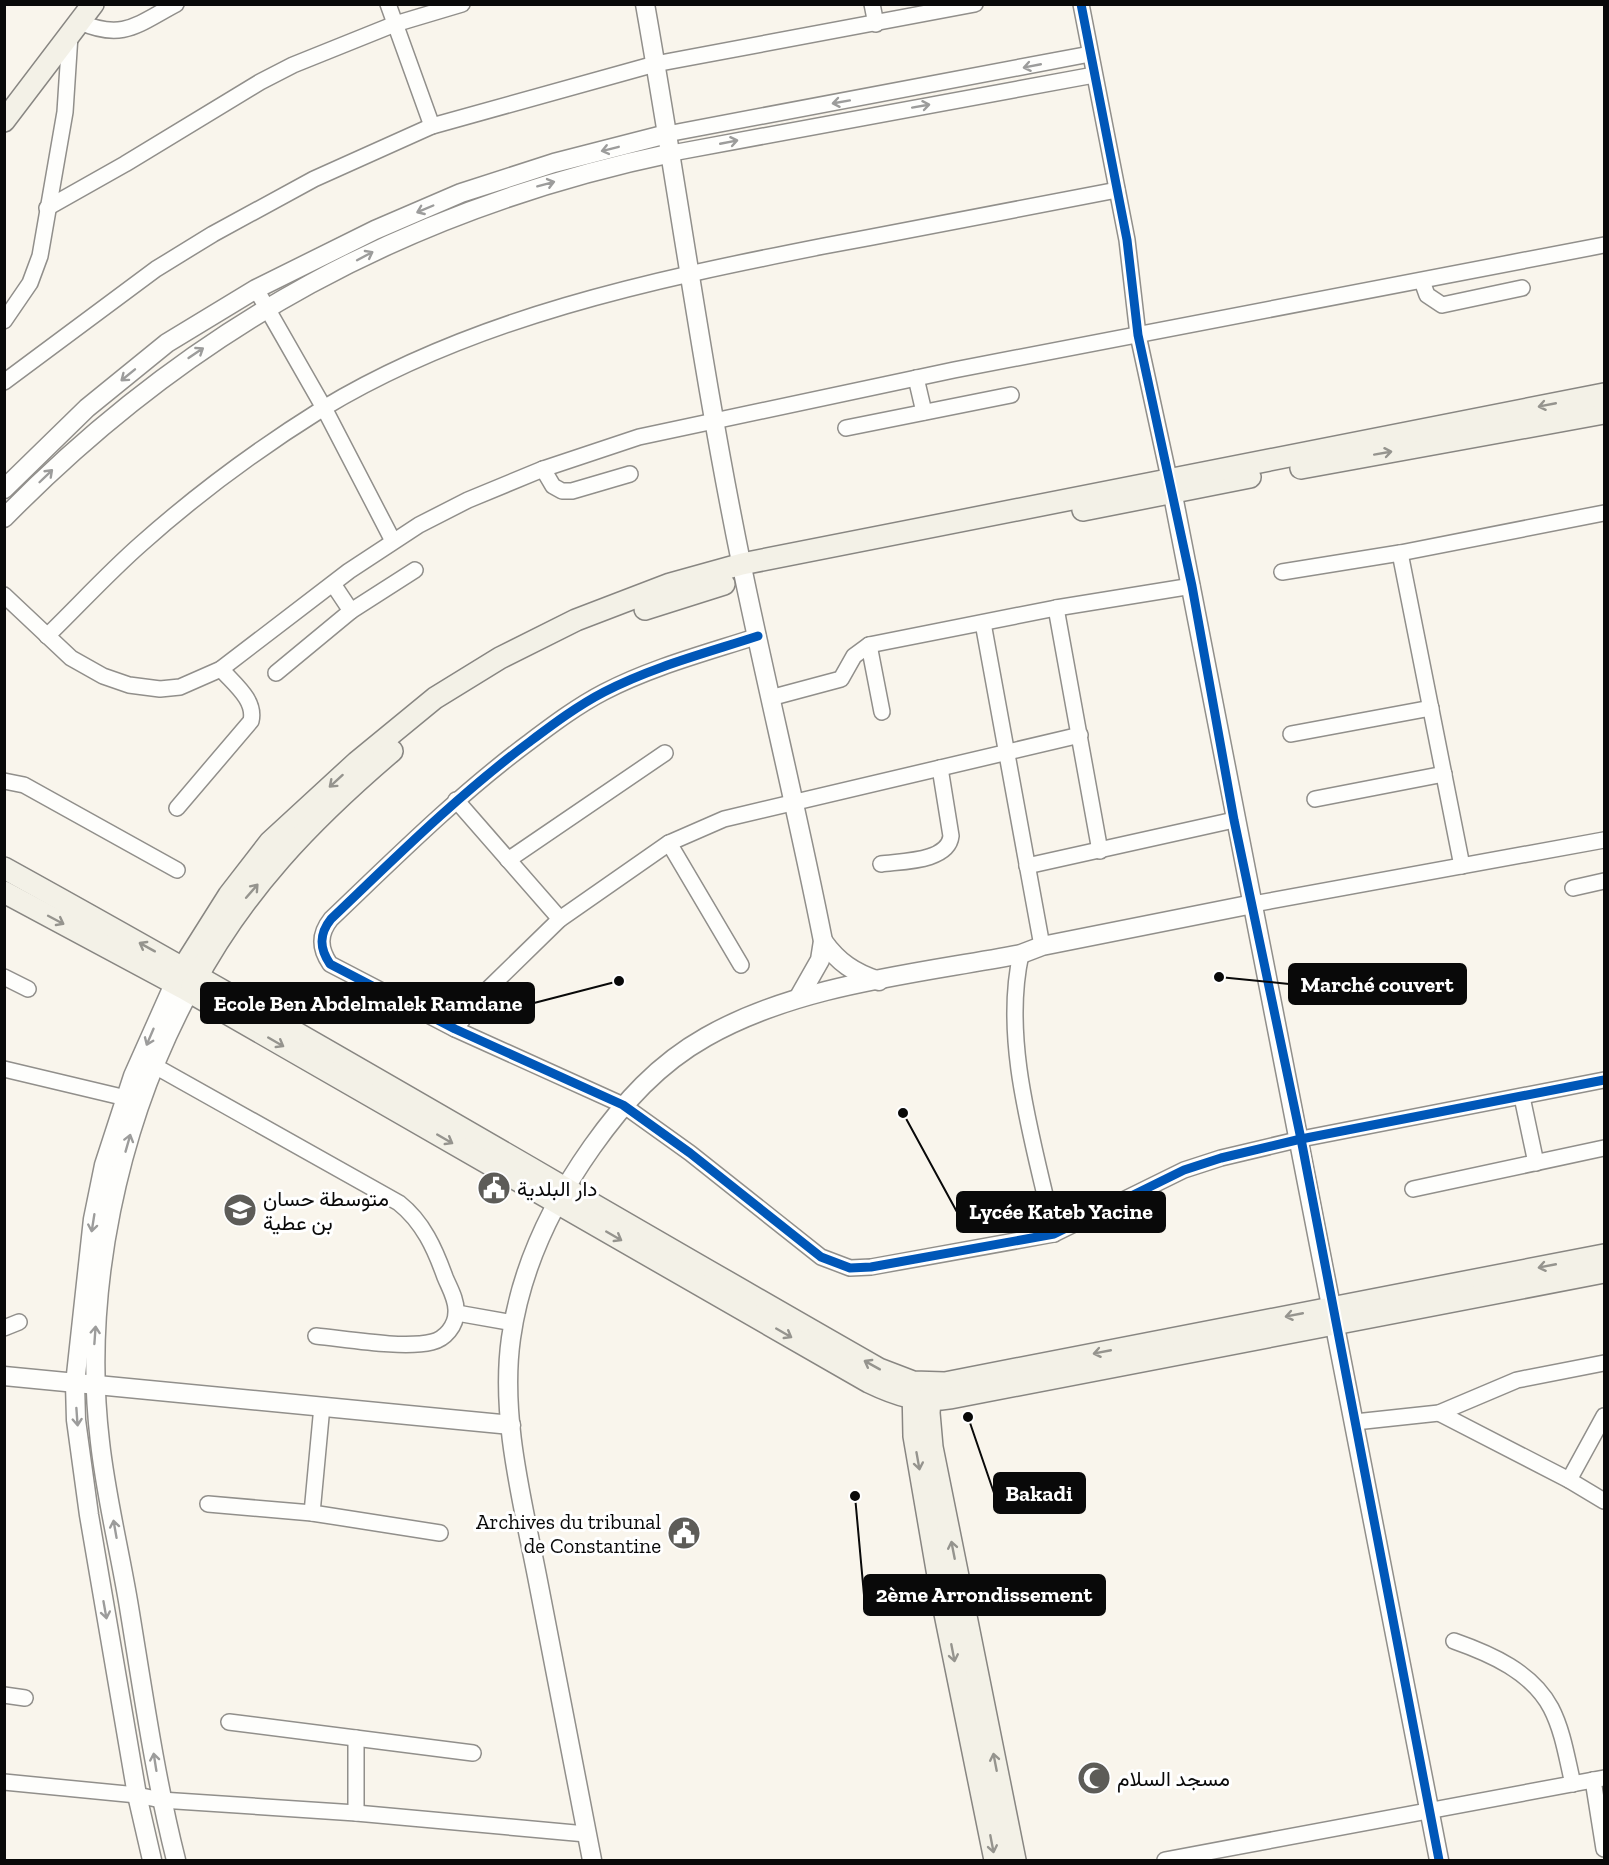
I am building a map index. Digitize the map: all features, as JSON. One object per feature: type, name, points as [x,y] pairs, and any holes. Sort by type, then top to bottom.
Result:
[{"type":"main road","points":[[4,121],[93,4]]},
{"type":"main road","points":[[186,979],[245,898],[290,846],[366,774],[437,713],[509,668],[551,646],[743,571],[1171,485],[1605,394]]},
{"type":"main road","points":[[1171,485],[1605,413]]},
{"type":"main road","points":[[4,868],[186,979],[560,1196],[882,1389],[922,1435],[1015,1860]]},
{"type":"main road","points":[[4,892],[186,979]]},
{"type":"main road","points":[[560,1196],[927,1393],[934,1418],[922,1435]]},
{"type":"main road","points":[[882,1389],[927,1393],[1334,1315],[1605,1256]]},
{"type":"main road","points":[[1334,1315],[1605,1272]]},
{"type":"main road","points":[[927,1393],[922,1435],[942,1599],[995,1860]]},
{"type":"street","points":[[4,321],[35,274],[40,256],[64,112],[75,28],[105,32],[122,31],[176,4]]},
{"type":"street","points":[[388,4],[432,126]]},
{"type":"street","points":[[47,208],[260,82],[293,65],[395,24],[462,4]]},
{"type":"street","points":[[645,4],[743,571],[770,698],[796,804],[823,941],[820,960],[799,997]]},
{"type":"street","points":[[872,4],[876,24]]},
{"type":"street","points":[[4,382],[156,269],[213,234],[314,178],[432,126],[656,64],[975,4]]},
{"type":"street","points":[[1082,4],[1094,75],[1128,240],[1138,335],[1192,586],[1234,820],[1300,1139],[1439,1860]]},
{"type":"street","points":[[4,489],[87,408],[167,343],[256,289],[375,230],[461,193],[554,163],[667,134],[1090,54]]},
{"type":"street","points":[[4,518],[71,452],[136,397],[191,356],[266,307],[376,250],[477,206],[539,185],[672,153],[1094,75]]},
{"type":"street","points":[[47,636],[139,545],[226,474],[324,408],[408,366],[494,328],[592,297],[690,272],[1117,190]]},
{"type":"street","points":[[4,595],[71,658],[103,676],[129,686],[160,689],[180,687],[220,669],[393,541],[468,500],[543,469],[639,438],[916,378],[1138,335],[1237,321],[1422,280],[1605,245]]},
{"type":"street","points":[[1422,280],[1427,295],[1442,305],[1522,288]]},
{"type":"street","points":[[256,289],[324,408],[393,541]]},
{"type":"street","points":[[916,378],[924,411]]},
{"type":"street","points":[[846,428],[924,411],[1011,396]]},
{"type":"street","points":[[543,469],[553,486],[567,492],[630,474]]},
{"type":"street","points":[[1282,572],[1400,553],[1605,513]]},
{"type":"street","points":[[1400,553],[1462,866]]},
{"type":"street","points":[[276,673],[351,611],[415,570]]},
{"type":"street","points":[[333,584],[351,611]]},
{"type":"street","points":[[770,698],[841,679],[854,656],[869,645],[1056,609],[1192,586]]},
{"type":"street","points":[[1056,609],[1100,851]]},
{"type":"street","points":[[983,623],[1042,946]]},
{"type":"street","points":[[758,636],[647,672],[603,693],[563,717],[456,800],[331,919],[321,936],[321,946],[330,964],[455,1029],[623,1105],[698,1159],[821,1257],[840,1266],[871,1268],[1054,1233],[1184,1170],[1300,1139],[1605,1080]]},
{"type":"street","points":[[869,645],[882,712]]},
{"type":"street","points":[[177,808],[251,722],[253,713],[248,700],[220,669]]},
{"type":"street","points":[[1291,734],[1431,708]]},
{"type":"street","points":[[455,1029],[482,995],[560,919],[669,843],[724,819],[796,804],[1080,735]]},
{"type":"street","points":[[508,860],[665,753]]},
{"type":"street","points":[[881,864],[934,855],[948,847],[951,836],[940,768]]},
{"type":"street","points":[[1315,799],[1444,774]]},
{"type":"street","points":[[4,781],[24,785],[177,870]]},
{"type":"street","points":[[456,800],[560,919]]},
{"type":"street","points":[[1027,866],[1234,820]]},
{"type":"street","points":[[592,1860],[522,1495],[511,1425],[509,1386],[514,1323],[532,1252],[560,1196],[623,1105],[654,1072],[708,1036],[799,997],[1021,954],[1042,946],[1253,904],[1605,840]]},
{"type":"street","points":[[669,843],[741,965]]},
{"type":"street","points":[[1573,888],[1605,881]]},
{"type":"street","points":[[823,941],[833,955],[849,969],[879,981]]},
{"type":"street","points":[[1021,954],[1015,978],[1014,1007],[1020,1073],[1054,1233]]},
{"type":"street","points":[[4,977],[28,989]]},
{"type":"street","points":[[176,1860],[161,1800],[100,1443],[94,1339],[106,1240],[125,1153],[153,1065],[186,979]]},
{"type":"street","points":[[152,1860],[137,1795],[88,1515],[76,1420],[75,1384],[93,1218],[104,1166],[126,1098],[186,979]]},
{"type":"street","points":[[153,1065],[407,1209],[420,1224],[438,1256],[457,1313],[453,1326],[443,1337],[434,1342],[419,1344],[316,1336]]},
{"type":"street","points":[[4,1069],[126,1098]]},
{"type":"street","points":[[1522,1097],[1536,1163]]},
{"type":"street","points":[[1413,1189],[1605,1148]]},
{"type":"street","points":[[457,1313],[514,1323]]},
{"type":"street","points":[[1355,1422],[1439,1413],[1517,1380],[1605,1363]]},
{"type":"street","points":[[4,1376],[511,1425]]},
{"type":"street","points":[[312,1513],[322,1406]]},
{"type":"street","points":[[1439,1413],[1569,1480],[1605,1502]]},
{"type":"street","points":[[1569,1480],[1605,1416]]},
{"type":"street","points":[[208,1504],[312,1513],[440,1533]]},
{"type":"street","points":[[1454,1641],[1498,1658],[1534,1687],[1551,1707],[1559,1728],[1573,1784]]},
{"type":"street","points":[[4,1695],[25,1698]]},
{"type":"street","points":[[229,1722],[473,1753]]},
{"type":"street","points":[[356,1738],[356,1813]]},
{"type":"street","points":[[1165,1860],[1196,1858],[1429,1809],[1599,1779],[1605,1849]]},
{"type":"street","points":[[4,1782],[137,1795],[161,1800],[356,1813],[586,1834]]},
{"type":"cycle path","points":[[1081,4],[1127,240],[1138,335],[1192,586],[1234,820],[1301,1139],[1439,1860]]},
{"type":"cycle path","points":[[758,636],[679,661],[622,683],[584,703],[528,743],[451,806],[331,919],[324,930],[322,941],[322,947],[330,964],[455,1029],[623,1105],[690,1153],[821,1257],[850,1268],[871,1267],[1054,1234],[1184,1170],[1221,1158],[1301,1139],[1604,1080]]},
{"type":"place","name":"Marché couvert","points":[[1219,977]]},
{"type":"place","name":"Ecole Ben Abdelmalek Ramdane","points":[[619,981]]},
{"type":"place","name":"Lycée Kateb Yacine","points":[[903,1113]]},
{"type":"place","name":"دار البلدية","points":[[494,1188]]},
{"type":"place","name":"متوسطة حسان بن عطية","points":[[240,1210]]},
{"type":"place","name":"Bakadi","points":[[968,1417]]},
{"type":"place","name":"2ème Arrondissement","points":[[855,1496]]},
{"type":"place","name":"Archives du tribunal de Constantine","points":[[684,1533]]},
{"type":"place","name":"مسجد السلام","points":[[1094,1778]]}]
